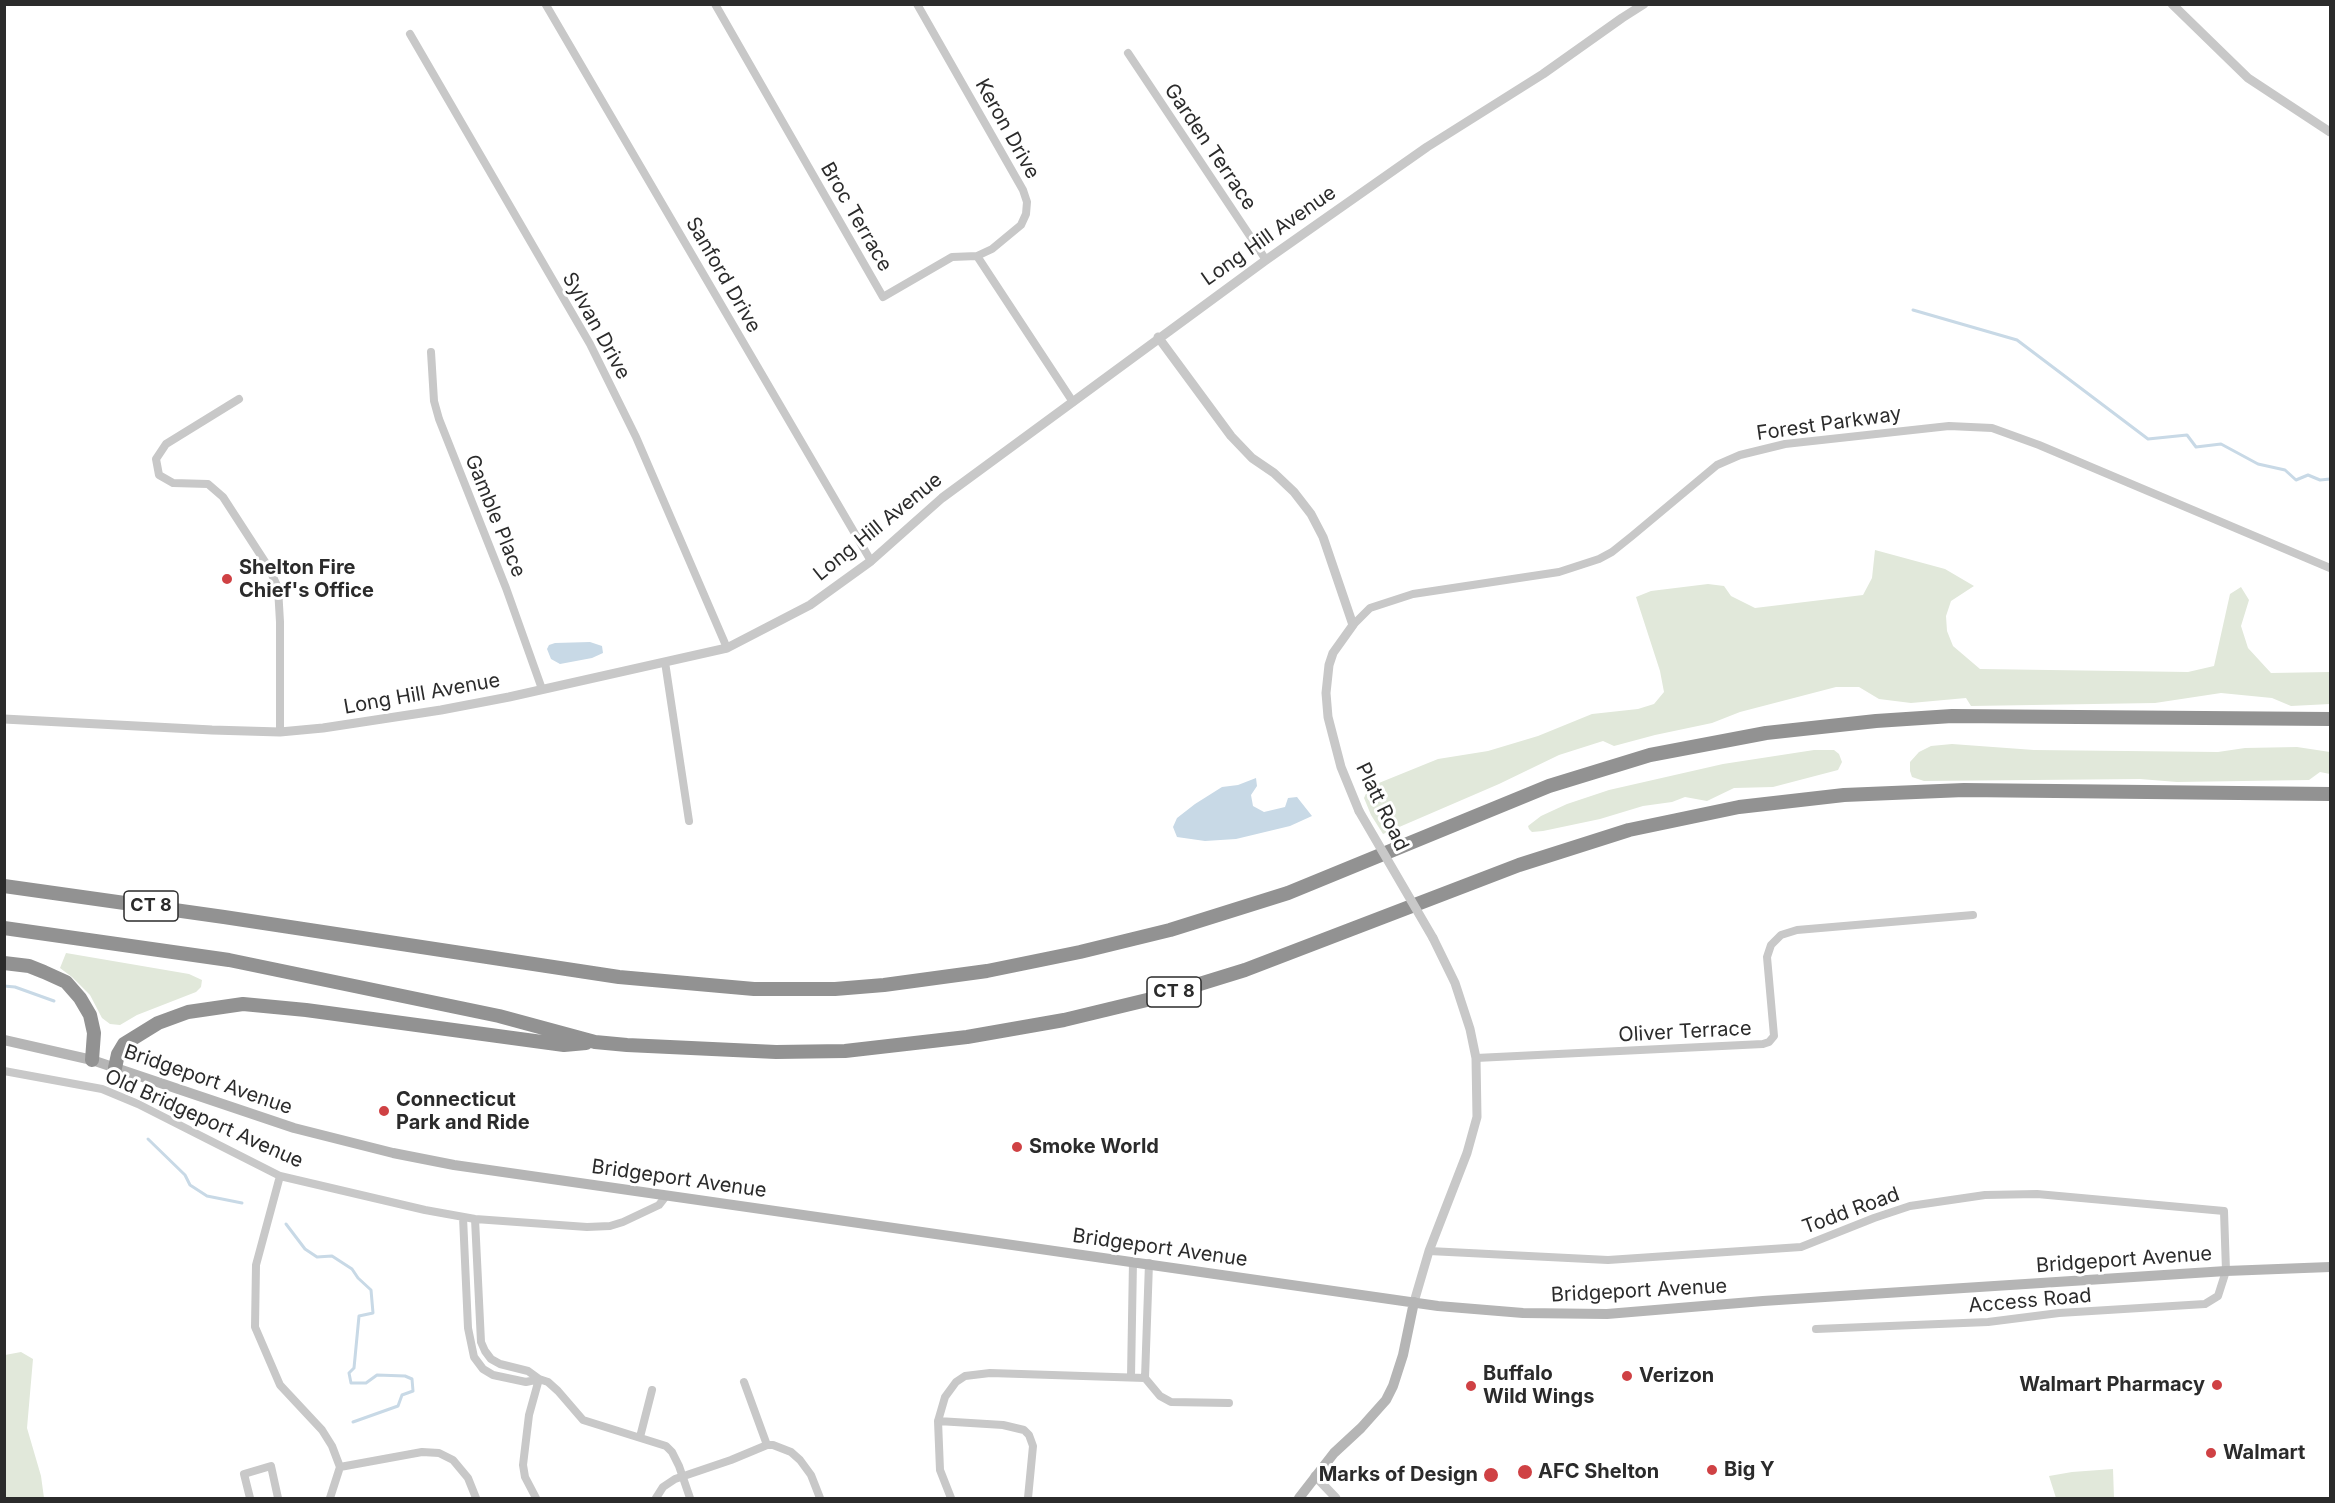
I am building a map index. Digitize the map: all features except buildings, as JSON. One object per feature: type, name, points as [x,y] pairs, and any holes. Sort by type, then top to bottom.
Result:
[{"type":"highway","name":"CT 8","points":[[4,891],[78,896],[619,977],[754,989],[835,989],[884,986],[987,971],[1170,930],[1288,893],[1549,786],[1650,755],[1766,733],[1876,721],[1952,716],[2331,719]]},
{"type":"highway","name":"CT 8","points":[[4,928],[229,960],[499,1016],[595,1042],[776,1052],[845,1051],[967,1037],[1064,1020],[1151,999],[1245,970],[1541,858],[1629,830],[1738,807],[1844,795],[1964,790],[2331,794]]},
{"type":"highway","points":[[4,886],[78,896]]},
{"type":"highway","points":[[4,963],[29,966],[66,982],[80,998],[90,1015],[94,1033],[92,1060]]},
{"type":"highway","points":[[115,1068],[118,1054],[124,1044],[158,1023],[188,1012],[243,1004],[306,1010],[564,1045],[595,1042]]},
{"type":"main road","name":"Bridgeport Avenue","points":[[4,1040],[92,1060],[294,1128],[393,1153],[454,1165],[1414,1302],[1523,1313],[1607,1314],[1763,1301],[2226,1271],[2331,1267]]},
{"type":"main road","points":[[1299,1498],[1315,1476],[1386,1400],[1403,1355],[1414,1302]]},
{"type":"street","name":"Broc Terrace","points":[[715,4],[883,297],[952,257],[977,256]]},
{"type":"street","name":"Keron Drive","points":[[917,4],[1013,170],[1027,202],[1026,214],[1021,225],[992,249],[977,256]]},
{"type":"street","name":"Long Hill Avenue","points":[[4,719],[280,732],[366,723],[464,706],[727,648],[810,604],[871,561],[942,498],[1158,337],[1427,147],[1543,74],[1644,4]]},
{"type":"street","points":[[2172,4],[2248,78],[2331,132]]},
{"type":"street","name":"Sanford Drive","points":[[546,5],[871,561]]},
{"type":"street","name":"Sylvan Drive","points":[[410,34],[590,345],[636,436],[727,648]]},
{"type":"street","name":"Garden Terrace","points":[[1128,53],[1266,260]]},
{"type":"street","points":[[977,256],[1073,402]]},
{"type":"street","points":[[1158,337],[1231,435],[1252,458],[1274,473],[1294,492],[1311,514],[1323,537],[1353,625]]},
{"type":"street","name":"Gamble Place","points":[[431,352],[434,400],[439,419],[506,588],[542,689]]},
{"type":"street","points":[[239,399],[166,444],[156,459],[159,475],[173,483],[208,483],[223,497],[269,567],[278,588],[280,732]]},
{"type":"street","name":"Forest Parkway","points":[[1353,625],[1370,608],[1413,594],[1559,572],[1586,564],[1612,552],[1717,465],[1740,455],[1785,444],[1950,426],[1992,428],[2039,445],[2331,568]]},
{"type":"street","name":"Platt Road","points":[[1353,625],[1333,653],[1326,678],[1328,717],[1339,761],[1359,811],[1433,938],[1462,1000],[1476,1058],[1477,1117],[1464,1162],[1429,1251],[1414,1302]]},
{"type":"street","points":[[665,662],[689,820]]},
{"type":"street","name":"Oliver Terrace","points":[[1476,1058],[1763,1044],[1769,1042],[1774,1036],[1767,957],[1771,945],[1781,935],[1797,930],[1973,915]]},
{"type":"street","name":"Old Bridgeport Avenue","points":[[4,1071],[102,1089],[138,1104],[280,1176],[463,1217],[568,1227],[610,1226],[659,1205],[666,1196]]},
{"type":"street","points":[[280,1176],[256,1264],[255,1327],[280,1385],[322,1430],[332,1446],[340,1467],[330,1498]]},
{"type":"street","name":"Todd Road","points":[[1429,1251],[1608,1260],[1801,1247],[1910,1206],[1953,1198],[2037,1194],[2224,1211],[2226,1271]]},
{"type":"street","points":[[463,1217],[470,1344],[474,1357],[483,1370],[493,1375],[526,1382],[539,1379]]},
{"type":"street","points":[[475,1219],[482,1342],[490,1359],[528,1371],[548,1382],[558,1390],[583,1420],[666,1446],[672,1452],[690,1498]]},
{"type":"street","points":[[1131,1377],[1132,1261]]},
{"type":"street","points":[[1149,1263],[1145,1378],[1161,1396],[1171,1401],[1228,1403]]},
{"type":"street","name":"Access Road","points":[[1816,1329],[1988,1322],[2059,1313],[2205,1304],[2218,1296],[2226,1271]]},
{"type":"street","points":[[470,1344],[482,1342]]},
{"type":"street","points":[[951,1498],[940,1470],[938,1421],[945,1397],[964,1376],[975,1373],[1145,1378]]},
{"type":"street","points":[[536,1498],[525,1477],[523,1465],[528,1415],[539,1379]]},
{"type":"street","points":[[744,1382],[767,1445]]},
{"type":"street","points":[[640,1437],[652,1390]]},
{"type":"street","points":[[938,1421],[1003,1425],[1024,1430],[1029,1435],[1033,1446],[1028,1498]]},
{"type":"street","points":[[656,1498],[668,1483],[682,1476],[767,1445],[783,1448],[800,1460],[811,1474],[820,1498]]},
{"type":"street","points":[[340,1467],[422,1452],[440,1452],[453,1460],[468,1478],[476,1498]]},
{"type":"street","points":[[250,1498],[244,1474],[271,1466],[278,1498]]},
{"type":"street","points":[[1315,1476],[1336,1498]]},
{"type":"shaded area","points":[[1875,550],[1945,569],[1974,586],[1951,601],[1946,616],[1947,631],[1953,646],[1980,669],[2188,672],[2214,666],[2230,594],[2241,587],[2249,600],[2241,626],[2248,648],[2271,673],[2330,672],[2330,704],[2291,706],[2272,698],[2221,693],[2155,703],[1971,706],[1966,698],[1911,703],[1879,699],[1859,687],[1836,687],[1740,712],[1712,723],[1614,746],[1603,741],[1559,755],[1499,784],[1383,834],[1371,815],[1364,798],[1369,787],[1438,759],[1488,751],[1538,736],[1592,714],[1638,709],[1654,704],[1664,692],[1660,671],[1636,597],[1651,591],[1708,584],[1724,586],[1731,596],[1755,608],[1863,595],[1872,578]]},
{"type":"shaded area","points":[[1952,744],[2034,750],[2218,752],[2245,748],[2297,747],[2330,752],[2330,774],[2320,772],[2309,780],[2177,782],[2140,779],[1924,781],[1912,777],[1910,762],[1919,752],[1931,746]]},
{"type":"shaded area","points":[[1814,750],[1834,750],[1839,754],[1842,762],[1838,770],[1773,787],[1734,788],[1707,801],[1685,797],[1672,802],[1643,806],[1600,819],[1543,831],[1532,832],[1528,826],[1541,816],[1567,804],[1609,790],[1723,764]]},
{"type":"shaded area","points":[[66,953],[189,974],[202,980],[201,987],[196,992],[137,1015],[120,1025],[110,1024],[102,1018],[90,995],[60,968]]},
{"type":"shaded area","points":[[21,1352],[33,1359],[27,1428],[41,1476],[44,1498],[5,1498],[5,1355]]},
{"type":"shaded area","points":[[2113,1469],[2114,1498],[2056,1498],[2049,1476],[2072,1472]]},
{"type":"water","points":[[590,642],[602,646],[603,653],[592,658],[560,664],[551,659],[547,649],[549,645],[555,643]]},
{"type":"water","points":[[1256,778],[1257,786],[1251,795],[1253,806],[1264,812],[1285,807],[1288,798],[1297,797],[1312,816],[1290,826],[1236,839],[1205,841],[1177,837],[1173,827],[1177,818],[1195,804],[1222,787],[1238,785]]},
{"type":"waterway","points":[[1913,310],[2017,340],[2148,439],[2187,435],[2196,447],[2221,444],[2258,464],[2285,470],[2296,480],[2308,475],[2320,480],[2330,479]]},
{"type":"waterway","points":[[4,986],[15,987],[54,1001]]},
{"type":"waterway","points":[[148,1139],[185,1175],[190,1185],[207,1196],[242,1203]]},
{"type":"waterway","points":[[286,1224],[305,1249],[317,1257],[332,1256],[352,1269],[371,1290],[373,1313],[359,1316],[354,1368],[349,1373],[351,1383],[366,1383],[377,1375],[405,1376],[412,1379],[413,1391],[402,1395],[398,1406],[353,1422]]},
{"type":"place","name":"Shelton Fire Chief's Office","points":[[227,579]]},
{"type":"place","name":"Connecticut Park and Ride","points":[[384,1111]]},
{"type":"place","name":"Smoke World","points":[[1017,1147]]},
{"type":"place","name":"Verizon","points":[[1627,1376]]},
{"type":"place","name":"Walmart Pharmacy","points":[[2217,1385]]},
{"type":"place","name":"Buffalo Wild Wings","points":[[1471,1386]]},
{"type":"place","name":"Walmart","points":[[2211,1453]]},
{"type":"place","name":"Big Y","points":[[1712,1470]]},
{"type":"place","name":"AFC Shelton","points":[[1525,1472]]},
{"type":"place","name":"Marks of Design","points":[[1491,1475]]}]
